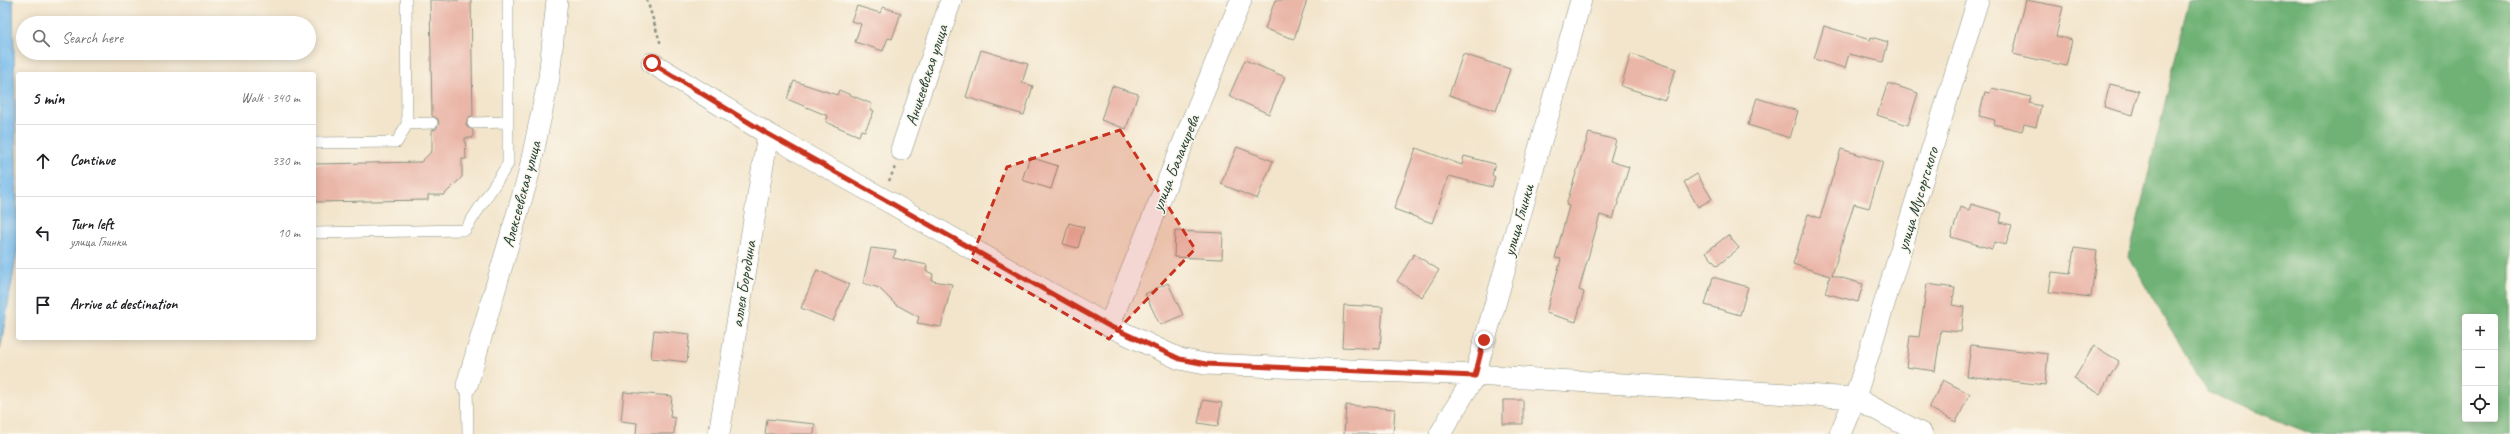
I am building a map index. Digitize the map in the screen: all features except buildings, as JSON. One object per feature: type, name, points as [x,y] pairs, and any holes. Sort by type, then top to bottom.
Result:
[{"type":"street","name":"Алексеевская улица","points":[[467,385],[528,177],[549,78],[557,0]]},
{"type":"street","name":"Аникеевская улица","points":[[901,150],[952,0]]},
{"type":"street","name":"улица Балакирева","points":[[1109,326],[1241,0]]},
{"type":"street","name":"улица Глинки","points":[[1440,434],[1475,376],[1581,0]]},
{"type":"street","name":"улица Мусоргского","points":[[1840,434],[1855,398],[1978,0]]},
{"type":"street","points":[[658,57],[768,134],[882,200],[1109,326],[1166,353],[1206,364],[1475,376],[1855,398],[1922,434]]},
{"type":"street","name":"аллея Бородина","points":[[719,434],[768,134]]},
{"type":"lane","points":[[316,143],[397,142],[408,124],[406,0]]},
{"type":"lane","points":[[316,233],[465,230],[508,164],[508,0]]},
{"type":"lane","points":[[473,123],[508,122]]},
{"type":"lane","points":[[408,124],[432,123]]},
{"type":"lane","points":[[467,385],[468,434]]},
{"type":"path","points":[[647,0],[658,57]]},
{"type":"path","points":[[882,200],[901,150]]},
{"type":"highlighted area","points":[[1120,130],[1195,249],[1109,339],[971,259],[1007,167]]},
{"type":"green space","points":[[2189,0],[2510,0],[2510,434],[2312,434],[2207,392],[2129,257]]},
{"type":"water","points":[[0,0],[13,0],[16,148],[16,258],[0,350]]},
{"type":"route","points":[[652,63],[768,134],[882,200],[1109,326],[1153,348],[1180,359],[1206,364],[1475,376],[1484,340]]}]
